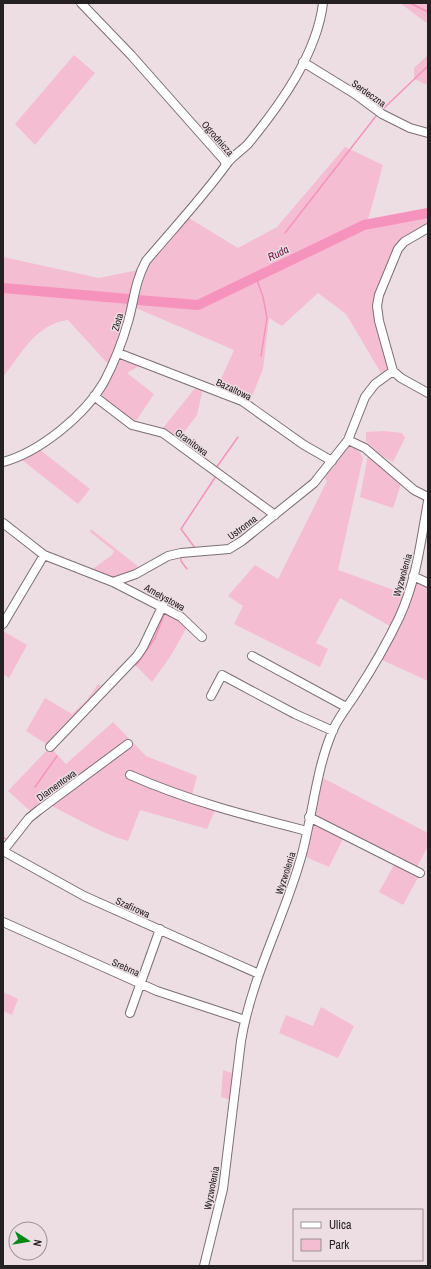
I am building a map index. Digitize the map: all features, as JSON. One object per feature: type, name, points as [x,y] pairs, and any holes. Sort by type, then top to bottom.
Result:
[{"type":"street","name":"Ogrodnicza","points":[[81,3],[131,55],[224,160],[226,165],[246,146],[271,115],[303,62],[316,36],[323,3]]},
{"type":"street","name":"Serdeczna","points":[[303,62],[355,94],[382,114],[410,128],[428,133]]},
{"type":"street","name":"Złota","points":[[3,462],[13,459],[40,446],[72,419],[94,396],[118,353],[129,320],[139,274],[146,261],[226,165]]},
{"type":"street","points":[[428,228],[404,242],[398,249],[378,295],[378,314],[393,371],[401,378],[428,394]]},
{"type":"street","name":"Bazaltowa","points":[[118,353],[242,401],[304,445],[332,461]]},
{"type":"street","name":"Ustronna","points":[[113,582],[136,574],[168,556],[181,553],[229,549],[275,515],[314,483],[348,440],[365,396],[374,384],[393,371]]},
{"type":"street","name":"Granitowa","points":[[94,396],[132,425],[163,433],[275,515]]},
{"type":"street","points":[[348,440],[365,448],[414,490],[428,497]]},
{"type":"street","name":"Wyzwolenia","points":[[204,1266],[223,1189],[245,1020],[259,974],[291,891],[302,853],[309,817],[332,731],[372,667],[399,618],[413,576],[428,501]]},
{"type":"street","points":[[3,523],[44,555],[113,582]]},
{"type":"street","points":[[3,624],[44,555]]},
{"type":"street","points":[[413,576],[428,583]]},
{"type":"street","name":"Ametystowa","points":[[113,582],[163,605],[181,617],[202,638]]},
{"type":"street","points":[[50,747],[137,656],[143,647],[163,605]]},
{"type":"street","points":[[252,656],[346,707]]},
{"type":"street","points":[[211,696],[222,675],[295,714],[332,731]]},
{"type":"street","name":"Diamentowa","points":[[3,851],[34,814],[128,744]]},
{"type":"street","points":[[130,775],[170,792],[212,807],[307,831]]},
{"type":"street","points":[[309,817],[420,873]]},
{"type":"street","name":"Szafirowa","points":[[3,851],[84,896],[259,974]]},
{"type":"street","name":"Srebrna","points":[[3,922],[157,992],[245,1020]]},
{"type":"street","points":[[130,1013],[160,929]]},
{"type":"green space","points":[[400,3],[428,3],[428,24]]},
{"type":"green space","points":[[74,55],[95,73],[35,145],[15,124]]},
{"type":"green space","points":[[428,55],[428,85],[414,79],[414,68]]},
{"type":"green space","points":[[345,147],[383,165],[368,220],[428,209],[428,223],[401,241],[373,302],[378,329],[389,370],[381,373],[346,314],[318,293],[282,326],[269,318],[263,369],[250,401],[217,388],[234,350],[136,308],[147,266],[189,218],[238,248],[277,227]]},
{"type":"green space","points":[[3,257],[99,278],[138,270],[121,333],[109,365],[68,320],[47,327],[38,333],[23,349],[3,377]]},
{"type":"green space","points":[[122,360],[141,365],[127,373],[154,394],[134,424],[99,395],[117,363]]},
{"type":"green space","points":[[196,387],[203,388],[197,415],[178,440],[163,428]]},
{"type":"green space","points":[[384,431],[402,433],[405,438],[393,462],[379,454],[366,441],[366,432]]},
{"type":"green space","points":[[350,445],[359,451],[363,458],[338,570],[405,594],[399,610],[390,626],[340,598],[316,643],[328,649],[320,667],[234,624],[243,606],[228,596],[255,565],[278,579],[327,481],[324,478],[332,465]]},
{"type":"green space","points":[[39,449],[90,489],[78,504],[22,460]]},
{"type":"green space","points":[[368,455],[376,460],[401,484],[393,508],[360,497]]},
{"type":"green space","points":[[91,529],[140,568],[126,575],[115,577],[104,576],[90,571],[112,555],[114,551],[90,532]]},
{"type":"green space","points":[[415,580],[428,586],[428,681],[382,660],[410,596]]},
{"type":"green space","points":[[164,610],[187,627],[170,657],[152,682],[133,663]]},
{"type":"green space","points":[[3,631],[27,645],[9,678],[3,674]]},
{"type":"green space","points":[[98,684],[103,687],[48,745],[26,731],[45,698],[72,714],[87,700]]},
{"type":"green space","points":[[113,722],[146,756],[197,776],[191,799],[215,810],[207,829],[140,810],[128,841],[97,829],[50,805],[37,817],[8,791],[50,747],[66,764]]},
{"type":"green space","points":[[323,778],[428,833],[428,846],[416,869],[344,837],[329,867],[306,857]]},
{"type":"green space","points":[[395,863],[419,876],[403,905],[379,892]]},
{"type":"green space","points":[[3,992],[18,999],[12,1015],[3,1011]]},
{"type":"green space","points":[[321,1007],[354,1026],[338,1058],[279,1033],[286,1015],[313,1026]]},
{"type":"green space","points":[[223,1070],[235,1074],[232,1100],[221,1097]]},
{"type":"waterway","points":[[410,3],[428,12]]},
{"type":"waterway","points":[[383,109],[428,66]]},
{"type":"waterway","points":[[285,233],[376,116]]},
{"type":"waterway","name":"Ruda","points":[[138,300],[198,305],[364,225],[428,213]]},
{"type":"waterway","points":[[256,277],[263,297],[267,318],[261,356]]},
{"type":"waterway","name":"Ruda","points":[[3,288],[129,299]]},
{"type":"waterway","points":[[216,468],[238,437]]},
{"type":"waterway","points":[[195,548],[181,529],[216,476]]},
{"type":"waterway","points":[[181,557],[181,561],[187,569]]},
{"type":"waterway","points":[[136,665],[155,638],[165,612]]},
{"type":"waterway","points":[[35,787],[57,756]]},
{"type":"waterway","points":[[3,837],[7,840]]}]
